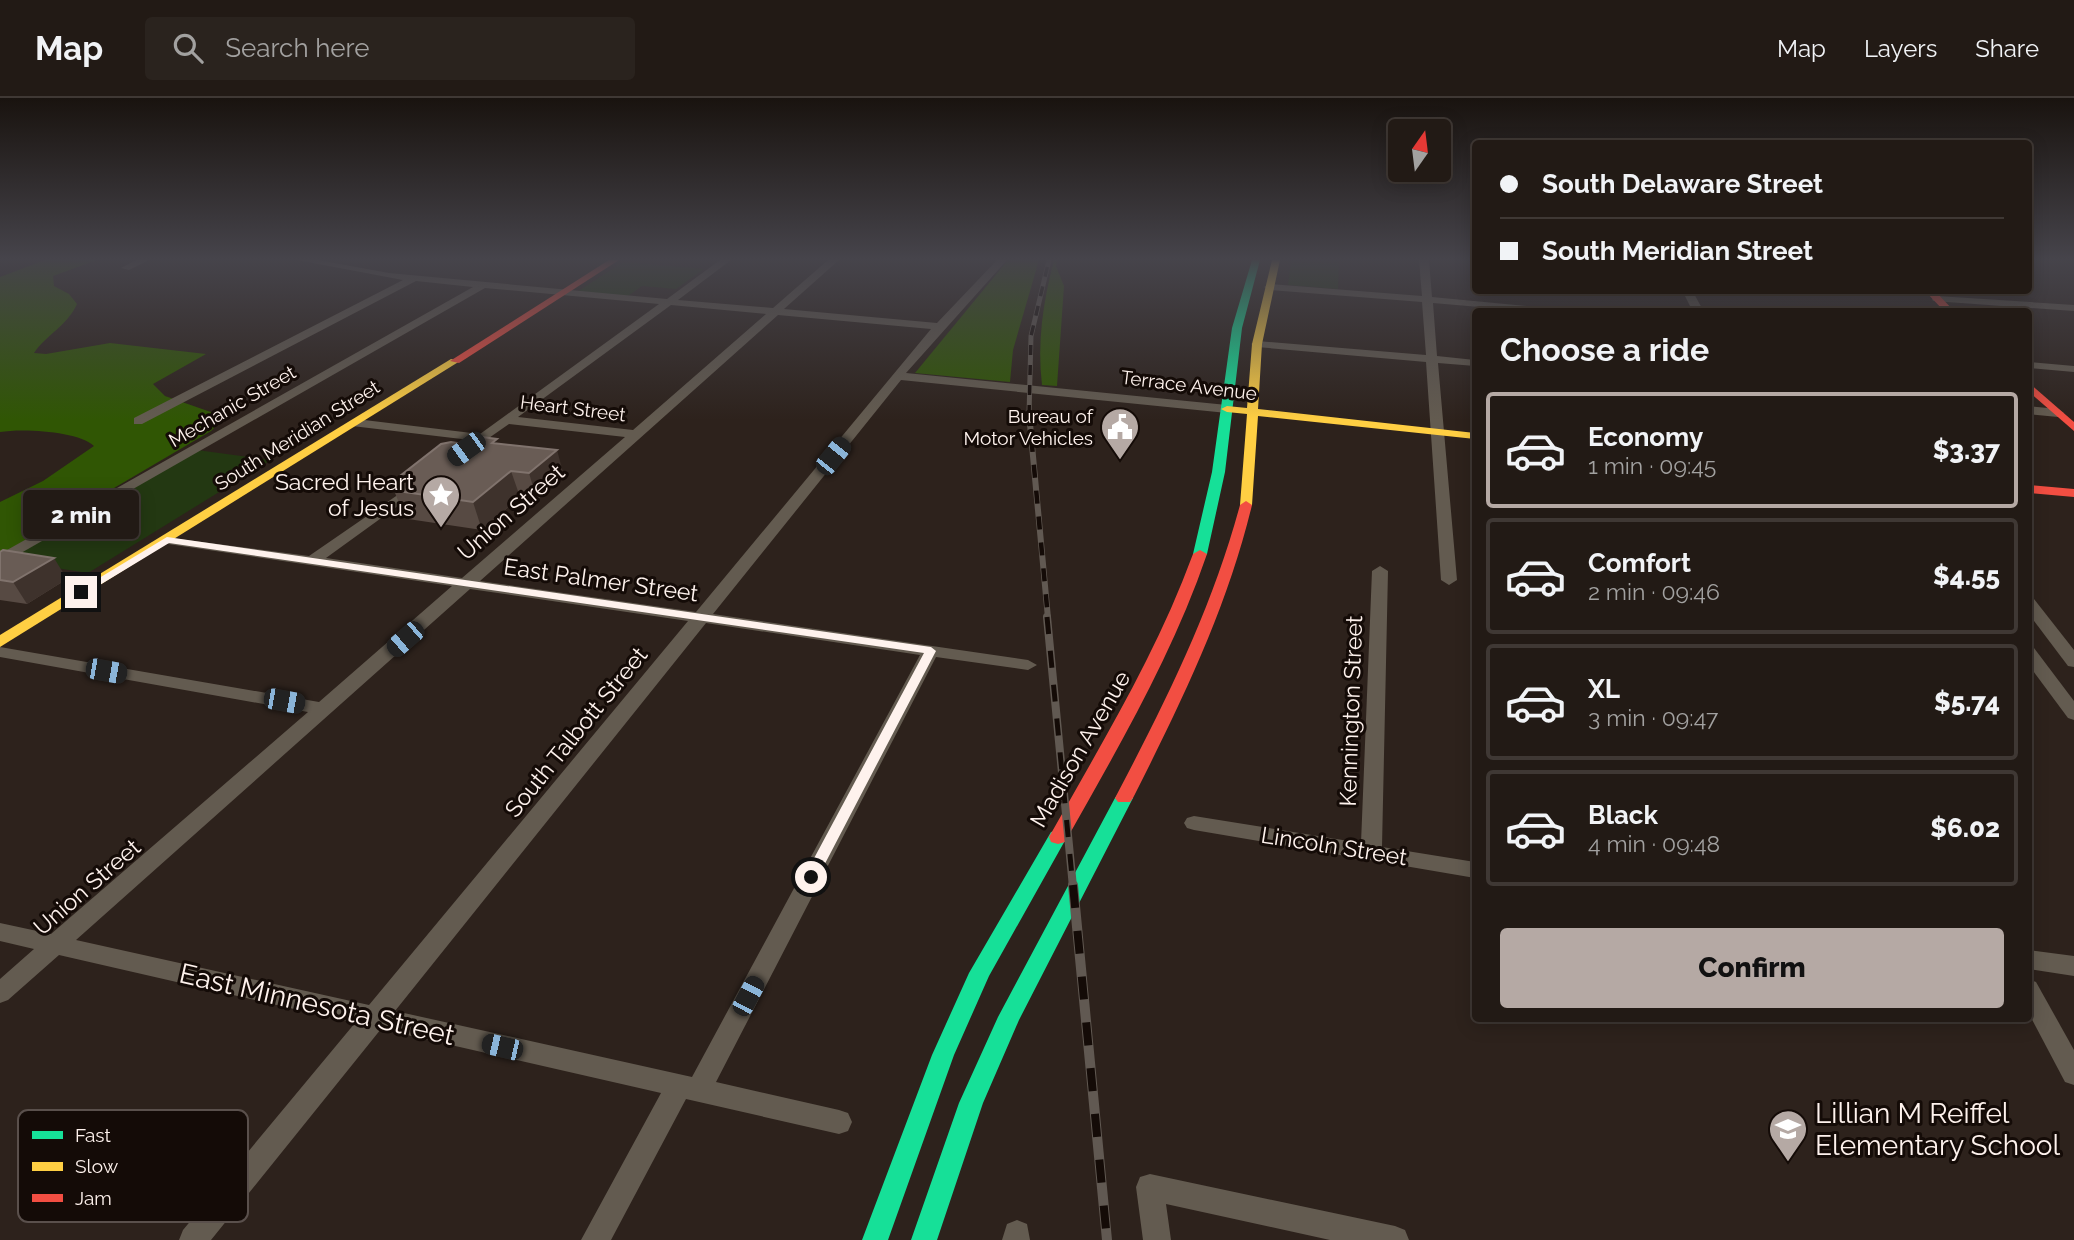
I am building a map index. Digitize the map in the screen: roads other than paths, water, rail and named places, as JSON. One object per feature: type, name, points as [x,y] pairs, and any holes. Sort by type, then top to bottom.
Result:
[{"type":"main road","name":"South Meridian Street","points":[[0,642],[532,313]]},
{"type":"main road","name":"Madison Avenue","points":[[875,1240],[943,1055],[965,1006],[998,938],[1134,702],[1187,595],[1214,510],[1223,457],[1235,336],[1241,313]]},
{"type":"main road","points":[[924,1240],[971,1103],[1009,1017],[1191,669],[1218,604],[1238,540],[1247,499],[1257,344],[1263,313]]},
{"type":"main road","points":[[2032,389],[2068,421]]},
{"type":"main road","name":"Terrace Avenue","points":[[1227,409],[1253,414],[1472,436]]},
{"type":"main road","points":[[2032,489],[2074,493]]},
{"type":"street","points":[[138,421],[347,313]]},
{"type":"street","name":"Mechanic Street","points":[[0,560],[433,313]]},
{"type":"street","points":[[455,457],[654,313]]},
{"type":"street","name":"Union Street","points":[[0,993],[327,709],[473,575],[774,313]]},
{"type":"street","points":[[789,313],[940,327]]},
{"type":"street","name":"South Talbott Street","points":[[248,1173],[898,376],[953,313]]},
{"type":"street","points":[[1430,313],[1449,580]]},
{"type":"street","points":[[1257,344],[1472,363]]},
{"type":"street","points":[[2032,365],[2074,369]]},
{"type":"street","name":"Terrace Avenue","points":[[898,376],[1227,409]]},
{"type":"street","points":[[2032,411],[2068,421]]},
{"type":"street","name":"Heart Street","points":[[507,419],[635,434]]},
{"type":"street","points":[[356,423],[482,438]]},
{"type":"street","points":[[311,562],[422,481]]},
{"type":"street","name":"East Palmer Street","points":[[167,540],[1028,665]]},
{"type":"street","name":"Kennington Street","points":[[1371,852],[1380,571]]},
{"type":"street","points":[[2032,607],[2074,662]]},
{"type":"street","points":[[596,1240],[688,1088],[931,651]]},
{"type":"street","points":[[0,652],[327,709]]},
{"type":"street","points":[[2032,657],[2074,714]]},
{"type":"street","name":"Lincoln Street","points":[[1194,823],[1472,869]]},
{"type":"street","name":"East Minnesota Street","points":[[0,932],[839,1122]]},
{"type":"street","points":[[2032,960],[2074,966]]},
{"type":"street","points":[[2032,996],[2074,1074]]},
{"type":"street","points":[[1157,1240],[1150,1187],[1395,1240]]},
{"type":"street","name":"South Talbott Street","points":[[193,1240],[208,1222]]},
{"type":"railway","points":[[1029,413],[1031,336],[1036,313]]},
{"type":"railway","points":[[1029,413],[1048,618]]},
{"type":"railway","points":[[1047,617],[1073,887]]},
{"type":"railway","points":[[1073,885],[1107,1240]]},
{"type":"place","name":"Bureau of Motor Vehicles","points":[[1120,461]]},
{"type":"place","name":"Sacred Heart of Jesus","points":[[441,529]]},
{"type":"place","name":"Lillian M Reiffel Elementary School","points":[[1788,1163]]}]
